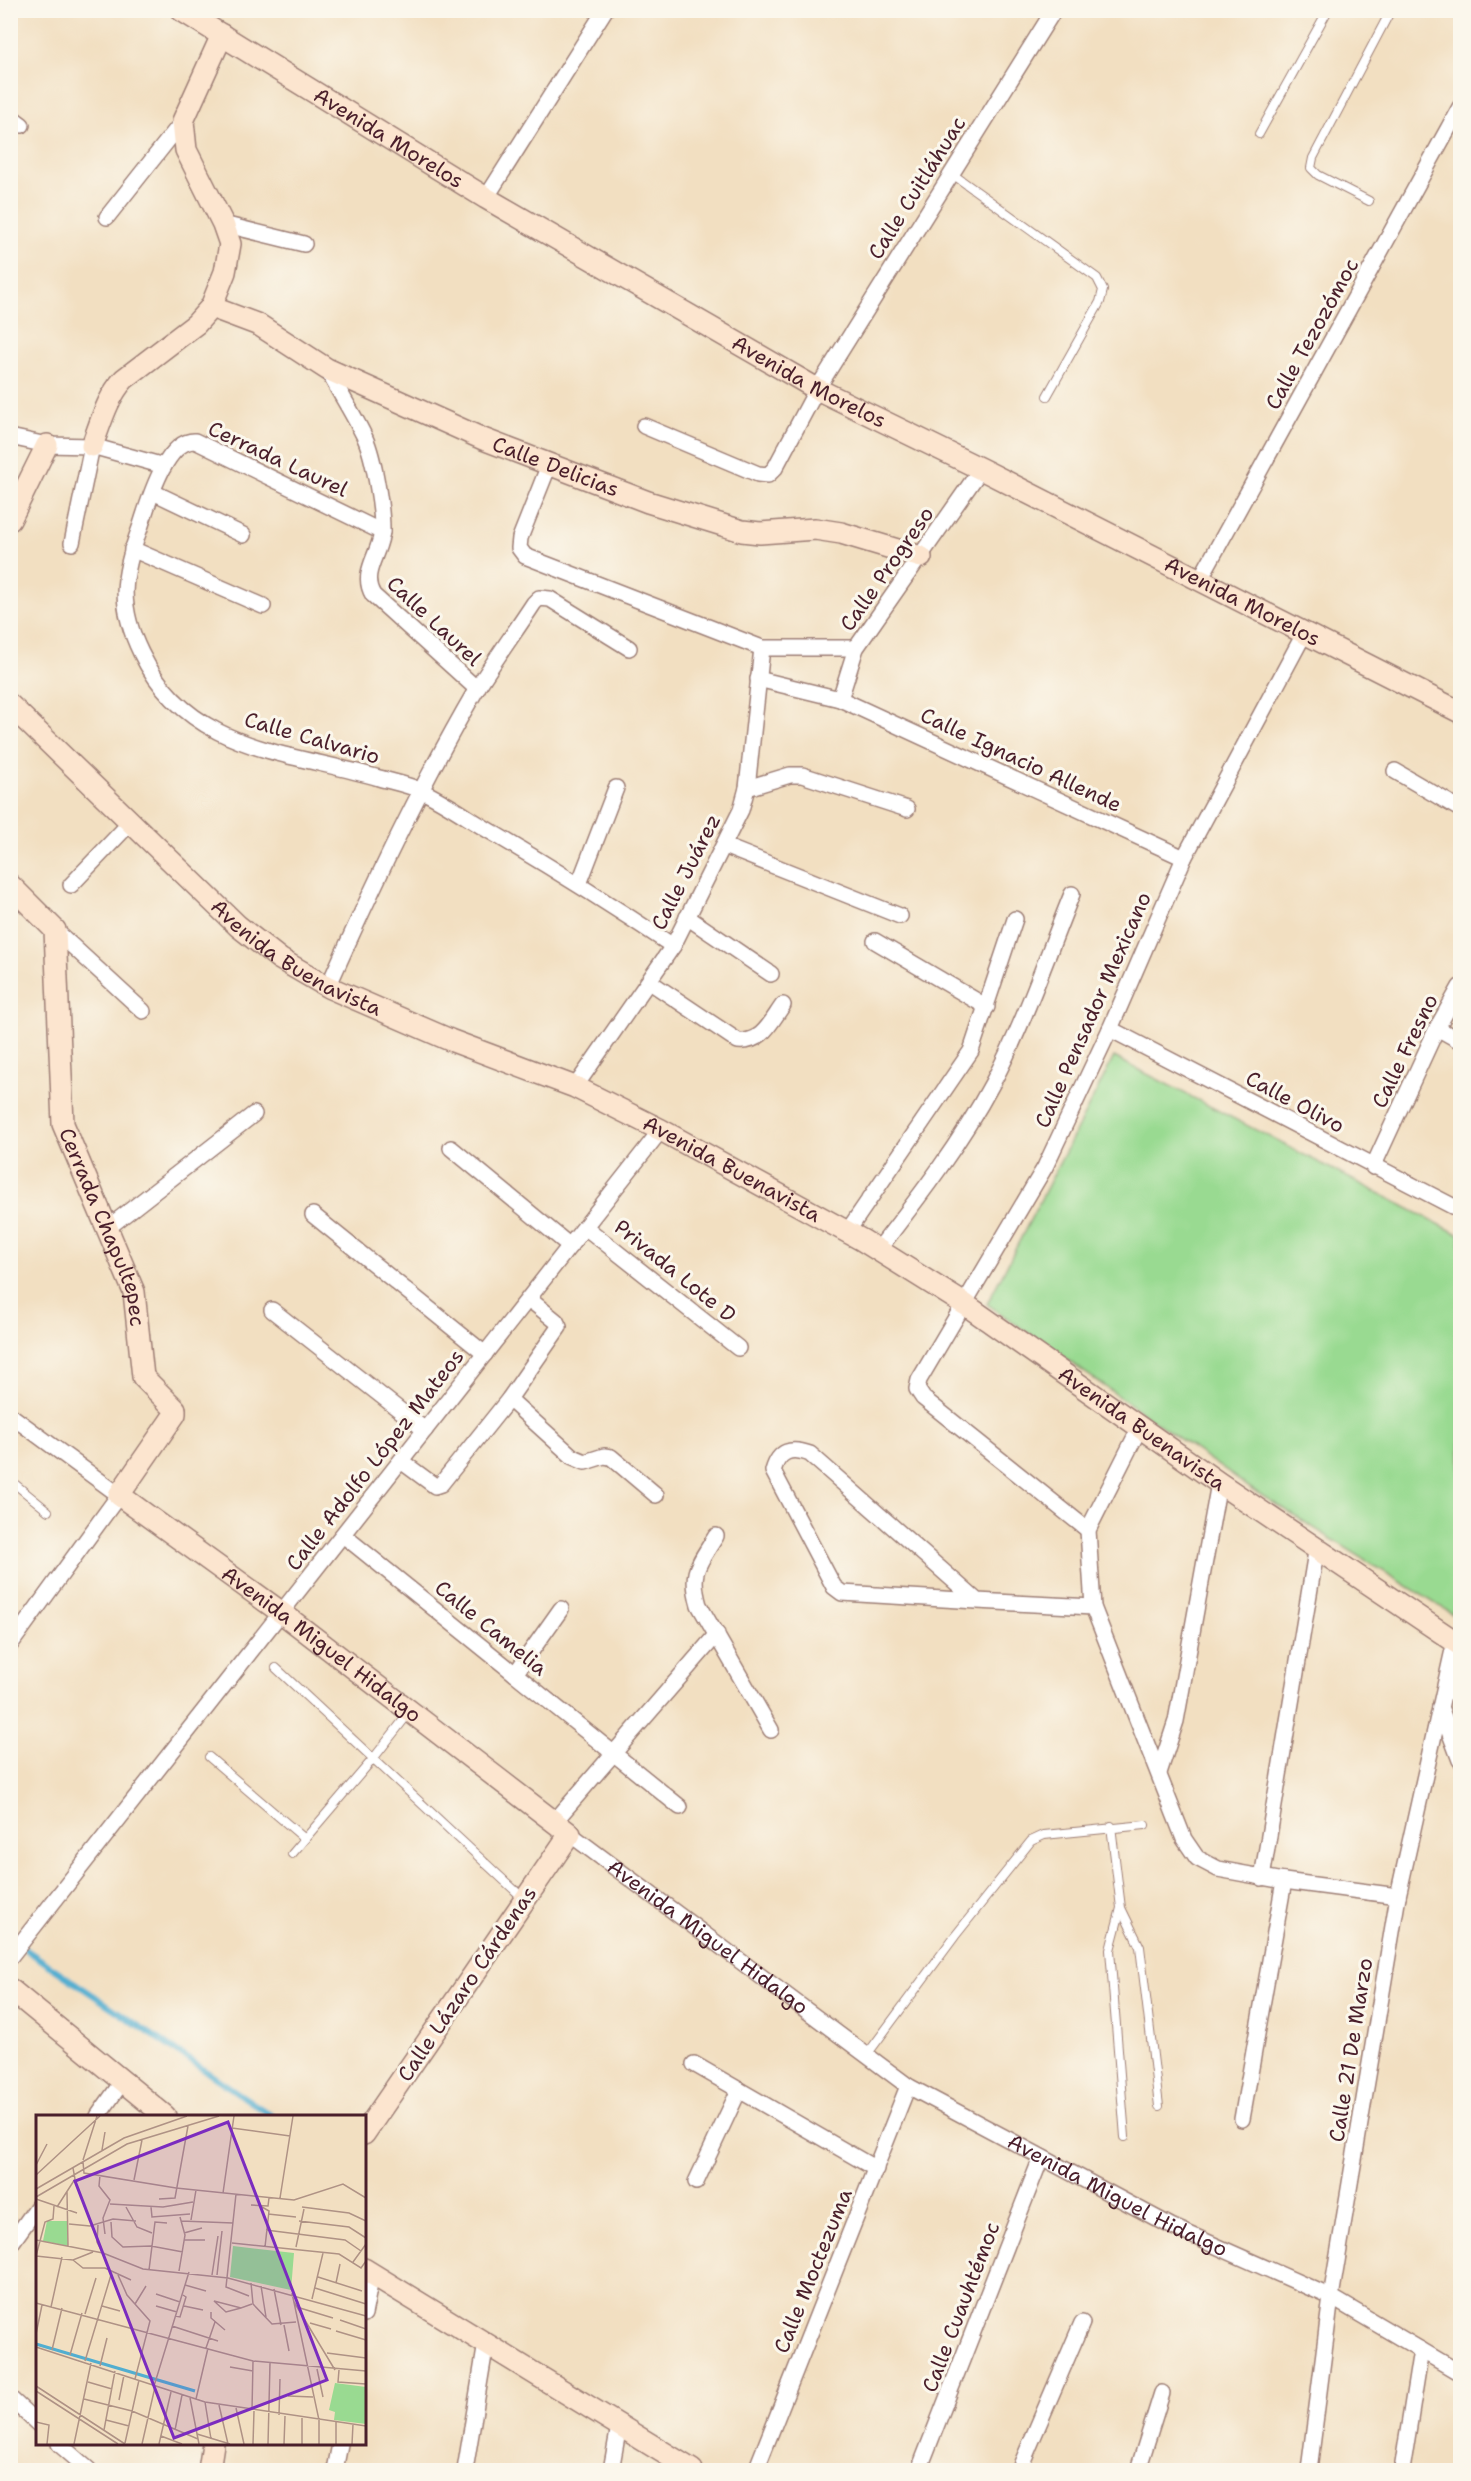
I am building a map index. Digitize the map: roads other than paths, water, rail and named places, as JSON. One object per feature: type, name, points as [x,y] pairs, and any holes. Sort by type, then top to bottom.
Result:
[{"type":"street","name":"Avenida Morelos","points":[[181,10],[486,198],[817,389],[981,469],[1461,712]]},
{"type":"street","points":[[486,198],[605,10]]},
{"type":"street","name":"Calle Cuitláhuac","points":[[644,426],[758,474],[768,475],[775,468],[817,389],[1054,10]]},
{"type":"street","points":[[107,218],[183,121],[222,35]]},
{"type":"street","name":"Calle Tezozómoc","points":[[1199,581],[1461,107]]},
{"type":"street","points":[[72,543],[92,446],[109,399],[124,379],[185,335],[211,307],[230,254],[223,224],[186,150],[183,121]]},
{"type":"street","points":[[223,224],[304,244]]},
{"type":"street","name":"Calle Delicias","points":[[211,307],[259,326],[327,369],[549,465],[648,502],[742,531],[760,533],[815,529],[841,533],[921,558]]},
{"type":"street","name":"Calle Laurel","points":[[327,369],[366,440],[379,500],[382,532],[367,577],[367,586],[373,595],[477,689],[421,790],[328,987]]},
{"type":"street","points":[[10,437],[47,445],[92,446],[164,466]]},
{"type":"street","name":"Cerrada Laurel","points":[[164,466],[180,445],[187,441],[195,441],[382,532]]},
{"type":"street","points":[[10,520],[47,445]]},
{"type":"street","points":[[549,465],[520,538],[519,548],[525,556],[762,648],[856,648]]},
{"type":"street","name":"Calle Calvario","points":[[164,466],[132,549],[124,580],[127,616],[150,672],[165,693],[186,714],[254,747],[421,790],[579,884],[673,946]]},
{"type":"street","name":"Calle Progreso","points":[[840,699],[856,648],[981,469]]},
{"type":"street","points":[[153,492],[243,535]]},
{"type":"street","points":[[132,549],[263,606]]},
{"type":"street","points":[[477,689],[539,598],[549,599],[629,648]]},
{"type":"street","name":"Calle Pensador Mexicano","points":[[1088,1530],[923,1398],[917,1389],[919,1380],[966,1305],[1045,1167],[1110,1029],[1184,858],[1304,634]]},
{"type":"street","name":"Calle Juárez","points":[[575,1087],[673,946],[724,846],[747,788],[762,648]]},
{"type":"street","name":"Calle Ignacio Allende","points":[[758,679],[840,699],[1184,858]]},
{"type":"street","name":"Avenida Buenavista","points":[[10,705],[238,926],[280,959],[328,987],[450,1040],[575,1087],[662,1130],[878,1250],[966,1305],[1219,1483],[1317,1546],[1458,1643]]},
{"type":"street","points":[[1395,771],[1461,809]]},
{"type":"street","points":[[747,788],[790,775],[802,775],[907,809]]},
{"type":"street","points":[[579,884],[616,788]]},
{"type":"street","points":[[71,885],[131,822]]},
{"type":"street","points":[[724,846],[900,916]]},
{"type":"street","points":[[10,885],[143,1011]]},
{"type":"street","points":[[878,1250],[943,1165],[991,1086],[1006,1057],[1072,894]]},
{"type":"street","points":[[687,917],[771,974]]},
{"type":"street","points":[[846,1232],[972,1051],[1016,919]]},
{"type":"street","name":"Cerrada Chapultepec","points":[[55,930],[63,1124],[105,1230],[134,1292],[143,1377],[175,1409],[175,1414],[119,1495]]},
{"type":"street","points":[[875,941],[987,1007]]},
{"type":"street","points":[[650,982],[738,1041],[751,1042],[760,1036],[783,1005]]},
{"type":"street","name":"Calle Fresno","points":[[1373,1167],[1437,1028],[1461,987]]},
{"type":"street","points":[[1437,1028],[1461,1041]]},
{"type":"street","name":"Calle Olivo","points":[[1110,1029],[1373,1167],[1461,1210]]},
{"type":"street","points":[[105,1230],[254,1114]]},
{"type":"street","name":"Calle Adolfo López Mateos","points":[[11,1956],[662,1130]]},
{"type":"street","points":[[451,1148],[570,1246]]},
{"type":"street","points":[[313,1215],[485,1354]]},
{"type":"street","name":"Privada Lote D","points":[[585,1227],[738,1348]]},
{"type":"street","points":[[401,1461],[429,1484],[435,1486],[441,1484],[509,1399],[559,1327],[556,1321],[529,1299]]},
{"type":"street","points":[[272,1310],[425,1430]]},
{"type":"street","points":[[509,1399],[573,1457],[585,1462],[604,1456],[611,1457],[656,1495]]},
{"type":"street","name":"Avenida Miguel Hidalgo","points":[[10,1415],[282,1613],[562,1828],[908,2086],[1171,2226],[1331,2297],[1461,2373]]},
{"type":"street","points":[[1140,1427],[1088,1530],[1092,1607],[1184,1839],[1197,1858],[1218,1869],[1262,1878],[1398,1896]]},
{"type":"street","points":[[977,1601],[810,1454],[797,1449],[786,1451],[777,1460],[773,1471],[834,1587],[842,1593],[977,1601],[1092,1607]]},
{"type":"street","points":[[1159,1773],[1176,1721],[1219,1483]]},
{"type":"street","points":[[10,1645],[119,1495]]},
{"type":"street","name":"Calle Camelia","points":[[343,1535],[680,1807]]},
{"type":"street","points":[[716,1536],[695,1570],[693,1586],[699,1605],[771,1730]]},
{"type":"street","points":[[1262,1878],[1317,1546]]},
{"type":"street","points":[[515,1674],[561,1609]]},
{"type":"street","points":[[562,1828],[613,1753],[717,1634]]},
{"type":"street","name":"Calle 21 De Marzo","points":[[1309,2470],[1331,2297],[1398,1896],[1440,1707],[1458,1643]]},
{"type":"street","points":[[1440,1707],[1461,1760]]},
{"type":"street","name":"Calle Lázaro Cárdenas","points":[[366,2131],[525,1900],[562,1828]]},
{"type":"street","points":[[1242,2119],[1284,1881]]},
{"type":"street","points":[[10,1989],[164,2115]]},
{"type":"street","points":[[694,2064],[876,2169]]},
{"type":"street","points":[[99,2115],[122,2082]]},
{"type":"street","name":"Calle Moctezuma","points":[[756,2470],[908,2086]]},
{"type":"street","points":[[696,2182],[739,2090]]},
{"type":"street","name":"Calle Cuauhtémoc","points":[[920,2470],[1041,2158]]},
{"type":"street","points":[[10,2245],[36,2209]]},
{"type":"street","points":[[366,2292],[368,2271],[692,2470]]},
{"type":"street","points":[[1019,2470],[1082,2323]]},
{"type":"street","points":[[465,2470],[486,2343]]},
{"type":"street","points":[[1402,2470],[1421,2350]]},
{"type":"street","points":[[1138,2470],[1162,2393]]},
{"type":"street","points":[[10,2398],[33,2420]]},
{"type":"street","points":[[611,2470],[619,2426]]},
{"type":"street","points":[[60,2445],[89,2470]]},
{"type":"street","points":[[209,2470],[213,2445]]},
{"type":"street","points":[[335,2470],[340,2445]]},
{"type":"lane","points":[[1259,134],[1328,10]]},
{"type":"lane","points":[[1369,201],[1318,175],[1311,168],[1313,158],[1391,10]]},
{"type":"lane","points":[[951,173],[1097,278],[1103,290],[1100,302],[1047,396]]},
{"type":"lane","points":[[10,1480],[48,1511]]},
{"type":"lane","points":[[276,1668],[525,1900]]},
{"type":"lane","points":[[292,1854],[373,1760],[410,1712]]},
{"type":"lane","points":[[210,1757],[305,1839]]},
{"type":"lane","points":[[866,2056],[955,1935],[1031,1841],[1044,1835],[1111,1826],[1145,1825]]},
{"type":"lane","points":[[1111,1826],[1121,1908],[1140,1947],[1159,2106]]},
{"type":"lane","points":[[1121,1908],[1110,1950],[1125,2137]]},
{"type":"waterway","points":[[10,1936],[28,1951],[271,2115]]}]
